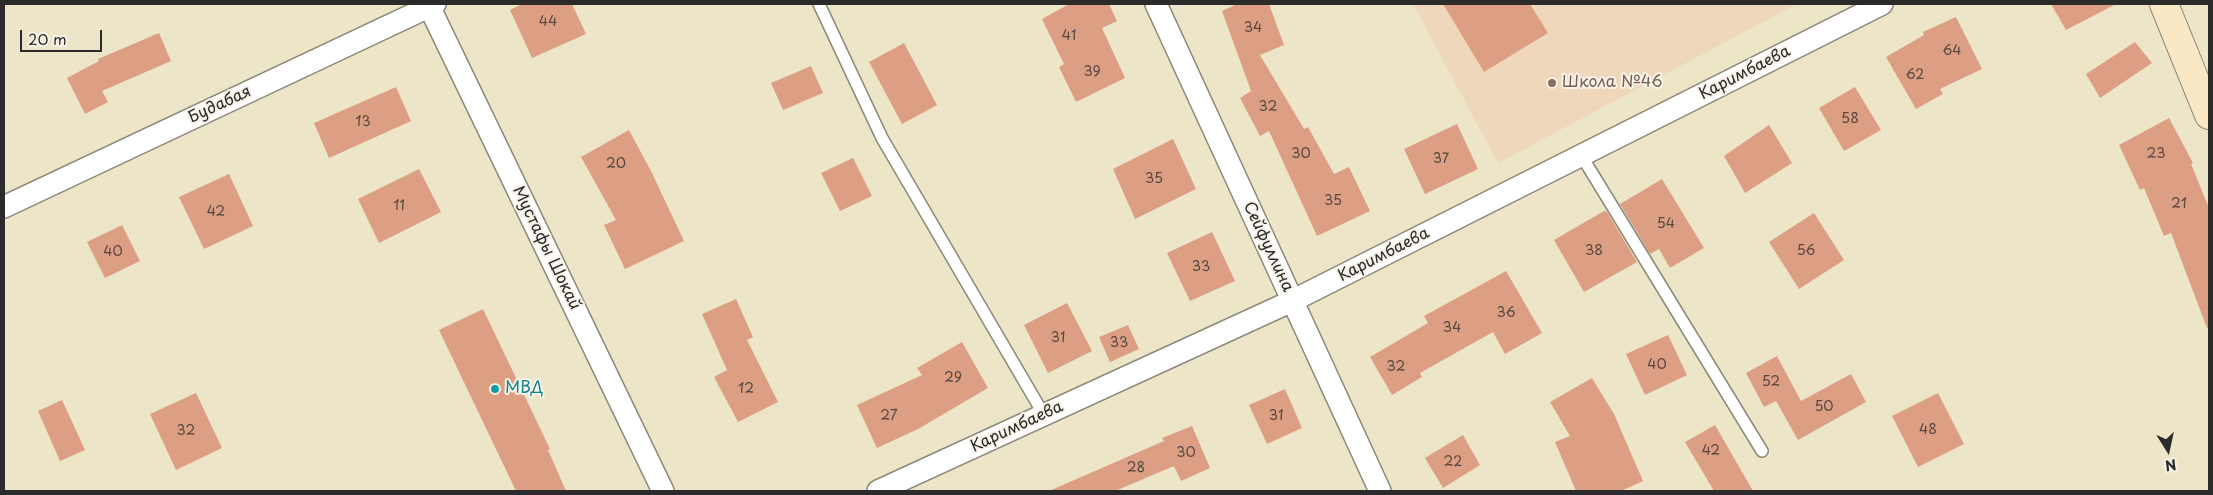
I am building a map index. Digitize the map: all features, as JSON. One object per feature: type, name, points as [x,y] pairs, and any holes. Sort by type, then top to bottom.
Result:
[{"type":"main road","points":[[2164,4],[2209,115]]},
{"type":"street","name":"Сейфуллина","points":[[1156,4],[1380,491]]},
{"type":"street","name":"Каримбаева","points":[[878,491],[1292,301],[1882,4]]},
{"type":"street","name":"Будабая","points":[[4,207],[431,5]]},
{"type":"street","name":"Мустафы Шокай","points":[[431,5],[663,491]]},
{"type":"lane","points":[[819,4],[882,138],[1044,415]]},
{"type":"lane","points":[[1581,155],[1762,451]]},
{"type":"shaded area","name":"Школа №46","points":[[1413,4],[1797,4],[1498,163]]},
{"type":"building","points":[[522,4],[572,4],[586,34],[532,58],[510,10]]},
{"type":"building","points":[[1069,4],[1109,4],[1117,21],[1102,28],[1125,78],[1076,102],[1059,67],[1064,64],[1042,19]]},
{"type":"building","points":[[1237,4],[1269,4],[1284,45],[1260,55],[1304,129],[1308,127],[1334,174],[1349,167],[1370,211],[1317,236],[1269,131],[1260,136],[1240,98],[1251,91],[1222,11]]},
{"type":"building","points":[[1443,4],[1530,4],[1548,33],[1484,72]]},
{"type":"building","points":[[2051,4],[2116,4],[2066,30]]},
{"type":"building","points":[[1956,17],[1982,69],[1940,89],[1943,94],[1916,109],[1886,57],[1924,35],[1923,32]]},
{"type":"building","points":[[159,33],[171,61],[102,91],[108,102],[85,114],[67,78],[99,61],[98,59]]},
{"type":"building","points":[[2135,42],[2152,63],[2100,98],[2086,74]]},
{"type":"building","points":[[904,43],[937,105],[902,124],[869,62]]},
{"type":"building","points":[[811,66],[823,93],[783,110],[771,83]]},
{"type":"building","points":[[396,87],[411,121],[329,158],[314,123]]},
{"type":"building","points":[[1855,87],[1881,130],[1844,151],[1819,108]]},
{"type":"building","points":[[2169,118],[2193,163],[2191,164],[2209,208],[2209,328],[2207,328],[2171,233],[2164,236],[2144,188],[2140,190],[2119,145]]},
{"type":"building","points":[[1457,124],[1478,169],[1425,194],[1404,149]]},
{"type":"building","points":[[1769,125],[1792,163],[1745,193],[1724,156]]},
{"type":"building","points":[[629,130],[651,171],[684,241],[625,269],[604,225],[616,220],[581,157]]},
{"type":"building","points":[[1173,139],[1196,189],[1135,219],[1113,169]]},
{"type":"building","points":[[853,158],[872,196],[840,211],[821,173]]},
{"type":"building","points":[[419,169],[441,212],[379,243],[358,199]]},
{"type":"building","points":[[229,174],[253,226],[204,249],[179,197]]},
{"type":"building","points":[[1662,179],[1704,248],[1670,268],[1659,249],[1650,254],[1620,204]]},
{"type":"building","points":[[1604,211],[1607,212],[1637,262],[1584,292],[1554,240]]},
{"type":"building","points":[[1814,213],[1844,260],[1799,289],[1769,242]]},
{"type":"building","points":[[122,225],[140,261],[105,278],[87,242]]},
{"type":"building","points":[[1212,232],[1235,281],[1190,301],[1167,253]]},
{"type":"building","points":[[1506,271],[1542,333],[1505,354],[1493,332],[1420,373],[1422,377],[1392,395],[1370,357],[1428,323],[1424,316]]},
{"type":"building","points":[[736,299],[753,337],[747,340],[778,402],[738,422],[714,377],[727,370],[702,314]]},
{"type":"building","points":[[1067,303],[1092,351],[1048,373],[1024,325]]},
{"type":"building","name":"МВД","points":[[483,309],[550,449],[548,450],[566,491],[516,491],[439,330]]},
{"type":"building","points":[[1128,325],[1139,349],[1110,362],[1099,337]]},
{"type":"building","points":[[1668,335],[1687,375],[1645,395],[1626,354]]},
{"type":"building","points":[[962,342],[988,388],[918,429],[877,448],[857,405],[922,375],[917,368]]},
{"type":"building","points":[[1777,356],[1801,401],[1851,374],[1866,402],[1798,440],[1776,401],[1764,407],[1746,373]]},
{"type":"building","points":[[1592,378],[1614,414],[1643,481],[1621,491],[1576,491],[1555,442],[1570,436],[1550,402]]},
{"type":"building","points":[[1285,389],[1302,428],[1267,444],[1249,405]]},
{"type":"building","points":[[196,393],[222,448],[176,470],[150,414]]},
{"type":"building","points":[[1938,393],[1964,444],[1918,467],[1892,416]]},
{"type":"building","points":[[62,400],[85,450],[60,461],[38,411]]},
{"type":"building","points":[[1715,425],[1753,491],[1714,491],[1685,442]]},
{"type":"building","points":[[1192,426],[1210,468],[1181,481],[1174,466],[1115,491],[1049,491],[1164,441],[1162,438]]},
{"type":"building","points":[[1463,435],[1480,465],[1443,488],[1425,458]]},
{"type":"place","name":"Школа №46","points":[[1552,83]]},
{"type":"place","name":"МВД","points":[[495,389]]}]
